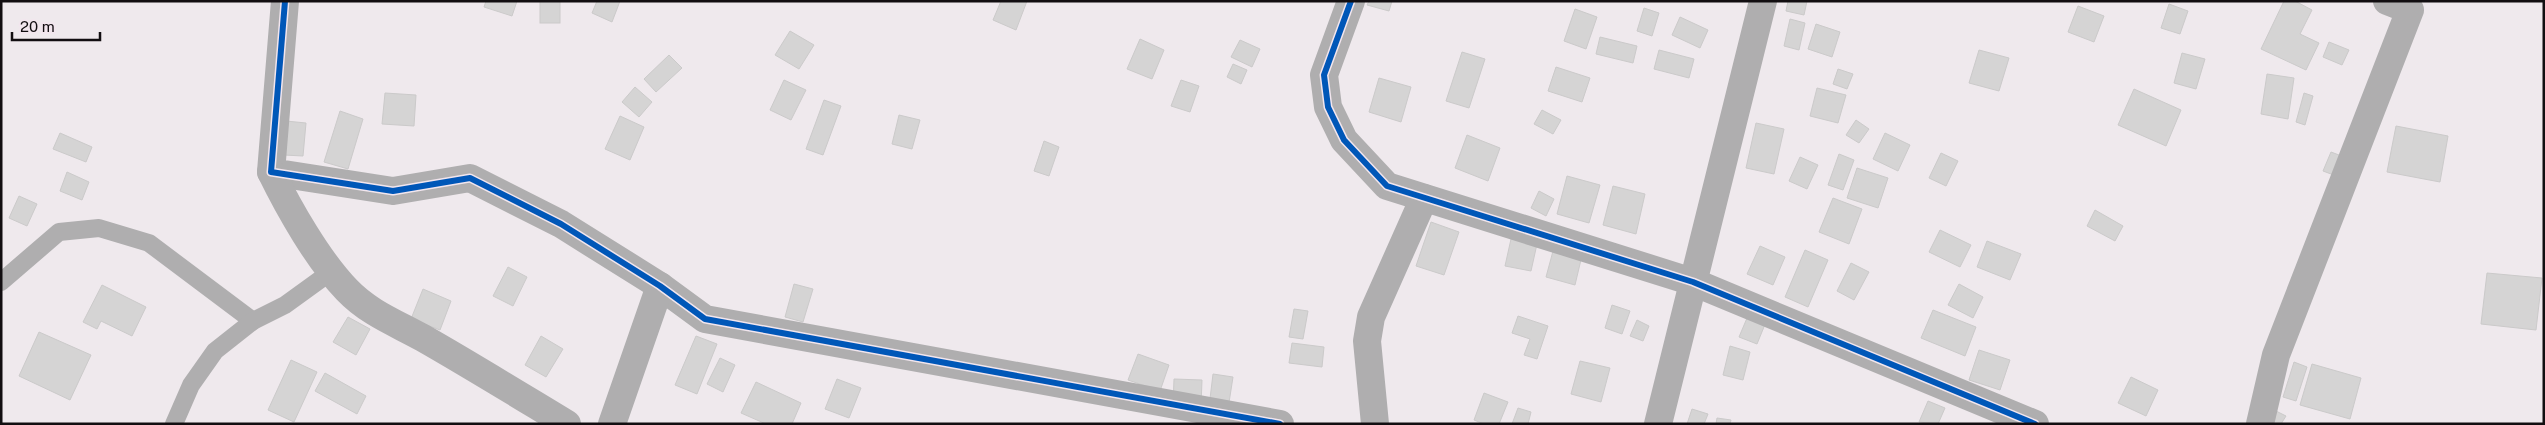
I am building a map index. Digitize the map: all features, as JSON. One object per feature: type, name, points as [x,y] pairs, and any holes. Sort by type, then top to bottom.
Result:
[{"type":"street","points":[[285,1],[271,172],[286,203],[346,290],[371,311],[423,338],[567,424]]},
{"type":"street","points":[[1351,1],[1324,76],[1328,106],[1344,140],[1387,186],[1693,282],[2035,424]]},
{"type":"street","points":[[1658,424],[1763,1]]},
{"type":"street","points":[[2260,424],[2276,355],[2410,10],[2387,1]]},
{"type":"street","points":[[271,172],[393,191],[470,178],[561,224],[660,286],[705,319],[1280,424]]},
{"type":"street","points":[[1374,424],[1367,341],[1371,317],[1424,198]]},
{"type":"street","points":[[612,424],[660,286]]},
{"type":"lane","points":[[1,282],[59,232],[99,228],[149,243],[253,321]]},
{"type":"lane","points":[[174,424],[191,386],[215,351],[253,321],[285,305],[332,271]]},
{"type":"building","points":[[486,1],[517,1],[512,16],[484,7]]},
{"type":"building","points":[[540,1],[560,1],[560,23],[540,23]]},
{"type":"building","points":[[597,1],[620,1],[612,22],[592,13]]},
{"type":"building","points":[[1001,1],[1027,1],[1016,30],[993,20]]},
{"type":"building","points":[[1369,1],[1392,1],[1389,11],[1367,5]]},
{"type":"building","points":[[1788,1],[1807,1],[1804,15],[1786,11]]},
{"type":"building","points":[[2284,1],[2295,1],[2312,10],[2300,34],[2319,43],[2306,70],[2261,49]]},
{"type":"building","points":[[2169,4],[2188,11],[2180,34],[2161,28]]},
{"type":"building","points":[[2078,6],[2104,16],[2094,42],[2068,32]]},
{"type":"building","points":[[1644,8],[1659,13],[1652,36],[1637,31]]},
{"type":"building","points":[[1575,9],[1597,17],[1586,49],[1564,41]]},
{"type":"building","points":[[1680,17],[1708,30],[1700,48],[1672,35]]},
{"type":"building","points":[[1790,19],[1805,23],[1799,50],[1784,46]]},
{"type":"building","points":[[1816,24],[1840,32],[1832,57],[1808,49]]},
{"type":"building","points":[[790,31],[814,45],[799,69],[775,55]]},
{"type":"building","points":[[1600,37],[1637,46],[1633,63],[1596,54]]},
{"type":"building","points":[[1140,39],[1164,50],[1152,79],[1127,69]]},
{"type":"building","points":[[1240,40],[1260,49],[1252,67],[1231,57]]},
{"type":"building","points":[[2329,42],[2349,50],[2342,65],[2323,57]]},
{"type":"building","points":[[1659,50],[1694,59],[1689,78],[1654,69]]},
{"type":"building","points":[[1979,50],[2009,58],[1999,91],[1969,83]]},
{"type":"building","points":[[1462,52],[1485,59],[1469,108],[1446,101]]},
{"type":"building","points":[[2182,53],[2205,59],[2196,89],[2174,83]]},
{"type":"building","points":[[669,55],[682,68],[656,92],[644,79]]},
{"type":"building","points":[[1233,64],[1247,70],[1241,84],[1227,77]]},
{"type":"building","points":[[1556,67],[1590,78],[1582,102],[1548,91]]},
{"type":"building","points":[[1838,69],[1853,74],[1847,89],[1833,84]]},
{"type":"building","points":[[2267,74],[2294,78],[2288,119],[2261,114]]},
{"type":"building","points":[[1379,78],[1411,87],[1401,122],[1369,112]]},
{"type":"building","points":[[784,80],[806,90],[791,120],[770,110]]},
{"type":"building","points":[[1181,80],[1199,86],[1190,112],[1171,106]]},
{"type":"building","points":[[635,87],[652,102],[639,117],[622,102]]},
{"type":"building","points":[[1817,88],[1846,95],[1838,123],[1810,116]]},
{"type":"building","points":[[2134,89],[2181,110],[2166,146],[2118,125]]},
{"type":"building","points":[[385,93],[416,95],[414,126],[382,124]]},
{"type":"building","points":[[2304,93],[2313,96],[2305,125],[2296,122]]},
{"type":"building","points":[[824,100],[841,106],[823,155],[806,149]]},
{"type":"building","points":[[1542,110],[1561,120],[1553,134],[1534,124]]},
{"type":"building","points":[[340,111],[363,119],[348,169],[324,162]]},
{"type":"building","points":[[899,115],[920,120],[912,149],[892,144]]},
{"type":"building","points":[[620,116],[644,127],[630,160],[605,149]]},
{"type":"building","points":[[1856,120],[1869,129],[1859,143],[1846,135]]},
{"type":"building","points":[[286,121],[306,123],[303,156],[284,155]]},
{"type":"building","points":[[1756,123],[1784,129],[1774,174],[1746,168]]},
{"type":"building","points":[[2396,126],[2448,136],[2440,182],[2387,172]]},
{"type":"building","points":[[60,133],[92,147],[86,162],[53,149]]},
{"type":"building","points":[[1885,133],[1910,145],[1898,171],[1873,159]]},
{"type":"building","points":[[1467,135],[1500,148],[1488,181],[1455,168]]},
{"type":"building","points":[[1044,141],[1059,147],[1049,176],[1034,171]]},
{"type":"building","points":[[2331,152],[2347,158],[2339,177],[2323,171]]},
{"type":"building","points":[[1941,153],[1958,161],[1946,186],[1929,178]]},
{"type":"building","points":[[1839,154],[1854,160],[1843,190],[1828,185]]},
{"type":"building","points":[[1800,157],[1818,165],[1807,189],[1789,181]]},
{"type":"building","points":[[1857,168],[1888,178],[1878,208],[1847,198]]},
{"type":"building","points":[[67,172],[89,182],[82,200],[60,191]]},
{"type":"building","points":[[1567,176],[1600,185],[1589,223],[1557,214]]},
{"type":"building","points":[[1613,186],[1645,194],[1636,234],[1603,225]]},
{"type":"building","points":[[1539,191],[1554,199],[1546,216],[1531,208]]},
{"type":"building","points":[[19,196],[37,204],[27,226],[9,218]]},
{"type":"building","points":[[1833,198],[1862,209],[1849,244],[1819,232]]},
{"type":"building","points":[[2095,210],[2123,226],[2115,241],[2087,226]]},
{"type":"building","points":[[1431,222],[1459,232],[1444,275],[1416,266]]},
{"type":"building","points":[[1940,230],[1971,245],[1960,267],[1929,252]]},
{"type":"building","points":[[1511,239],[1537,244],[1531,271],[1505,266]]},
{"type":"building","points":[[1556,240],[1584,247],[1575,285],[1546,277]]},
{"type":"building","points":[[1987,241],[2021,254],[2010,280],[1977,267]]},
{"type":"building","points":[[1760,246],[1785,257],[1773,285],[1747,274]]},
{"type":"building","points":[[1805,250],[1828,260],[1808,307],[1785,297]]},
{"type":"building","points":[[1851,263],[1869,272],[1854,300],[1837,291]]},
{"type":"building","points":[[508,267],[527,277],[513,306],[493,296]]},
{"type":"building","points":[[2487,273],[2542,278],[2536,330],[2481,324]]},
{"type":"building","points":[[794,284],[813,289],[803,322],[785,317]]},
{"type":"building","points":[[1959,284],[1983,297],[1973,318],[1948,305]]},
{"type":"building","points":[[102,285],[146,307],[132,336],[101,321],[97,329],[83,322]]},
{"type":"building","points":[[423,289],[451,301],[440,330],[411,319]]},
{"type":"building","points":[[1612,305],[1630,311],[1622,334],[1605,328]]},
{"type":"building","points":[[1294,309],[1308,311],[1303,339],[1289,337]]},
{"type":"building","points":[[1933,310],[1976,327],[1965,356],[1921,338]]},
{"type":"building","points":[[1750,311],[1768,317],[1757,344],[1739,337]]},
{"type":"building","points":[[1518,316],[1548,326],[1537,359],[1524,355],[1530,339],[1512,333]]},
{"type":"building","points":[[348,317],[370,329],[356,355],[333,342]]},
{"type":"building","points":[[1637,320],[1649,326],[1643,341],[1630,336]]},
{"type":"building","points":[[39,332],[91,355],[70,400],[19,376]]},
{"type":"building","points":[[541,336],[563,349],[546,377],[525,365]]},
{"type":"building","points":[[696,336],[717,344],[697,394],[675,385]]},
{"type":"building","points":[[1292,343],[1324,347],[1322,367],[1289,363]]},
{"type":"building","points":[[1730,346],[1750,352],[1743,380],[1723,375]]},
{"type":"building","points":[[1979,350],[2010,360],[2000,390],[1969,380]]},
{"type":"building","points":[[1138,354],[1169,365],[1160,391],[1128,380]]},
{"type":"building","points":[[720,358],[735,365],[723,392],[707,384]]},
{"type":"building","points":[[291,360],[317,372],[294,422],[268,410]]},
{"type":"building","points":[[1580,361],[1610,368],[1601,402],[1571,394]]},
{"type":"building","points":[[2294,362],[2307,367],[2296,401],[2283,397]]},
{"type":"building","points":[[2312,364],[2361,378],[2350,419],[2300,405]]},
{"type":"building","points":[[325,373],[366,396],[357,414],[315,391]]},
{"type":"building","points":[[1213,374],[1233,377],[1228,409],[1209,407]]},
{"type":"building","points":[[2131,377],[2158,390],[2146,416],[2118,403]]},
{"type":"building","points":[[837,379],[861,388],[849,418],[825,409]]},
{"type":"building","points":[[1174,379],[1202,380],[1201,406],[1173,405]]},
{"type":"building","points":[[756,382],[801,403],[792,424],[766,424],[741,413]]},
{"type":"building","points":[[1484,393],[1508,402],[1499,424],[1484,424],[1474,420]]},
{"type":"building","points":[[1928,401],[1945,408],[1938,424],[1919,422]]},
{"type":"building","points":[[1518,408],[1531,412],[1528,424],[1512,424]]},
{"type":"building","points":[[1692,409],[1708,414],[1704,424],[1687,424]]},
{"type":"building","points":[[2272,409],[2286,416],[2281,424],[2266,424]]},
{"type":"building","points":[[1717,418],[1731,420],[1730,424],[1716,424]]},
{"type":"cycle path","points":[[285,1],[271,172],[393,191],[470,178],[561,224],[660,286],[705,319],[1280,424]]},
{"type":"cycle path","points":[[1351,1],[1324,75],[1328,107],[1344,140],[1387,186],[1693,282],[2035,424]]}]
